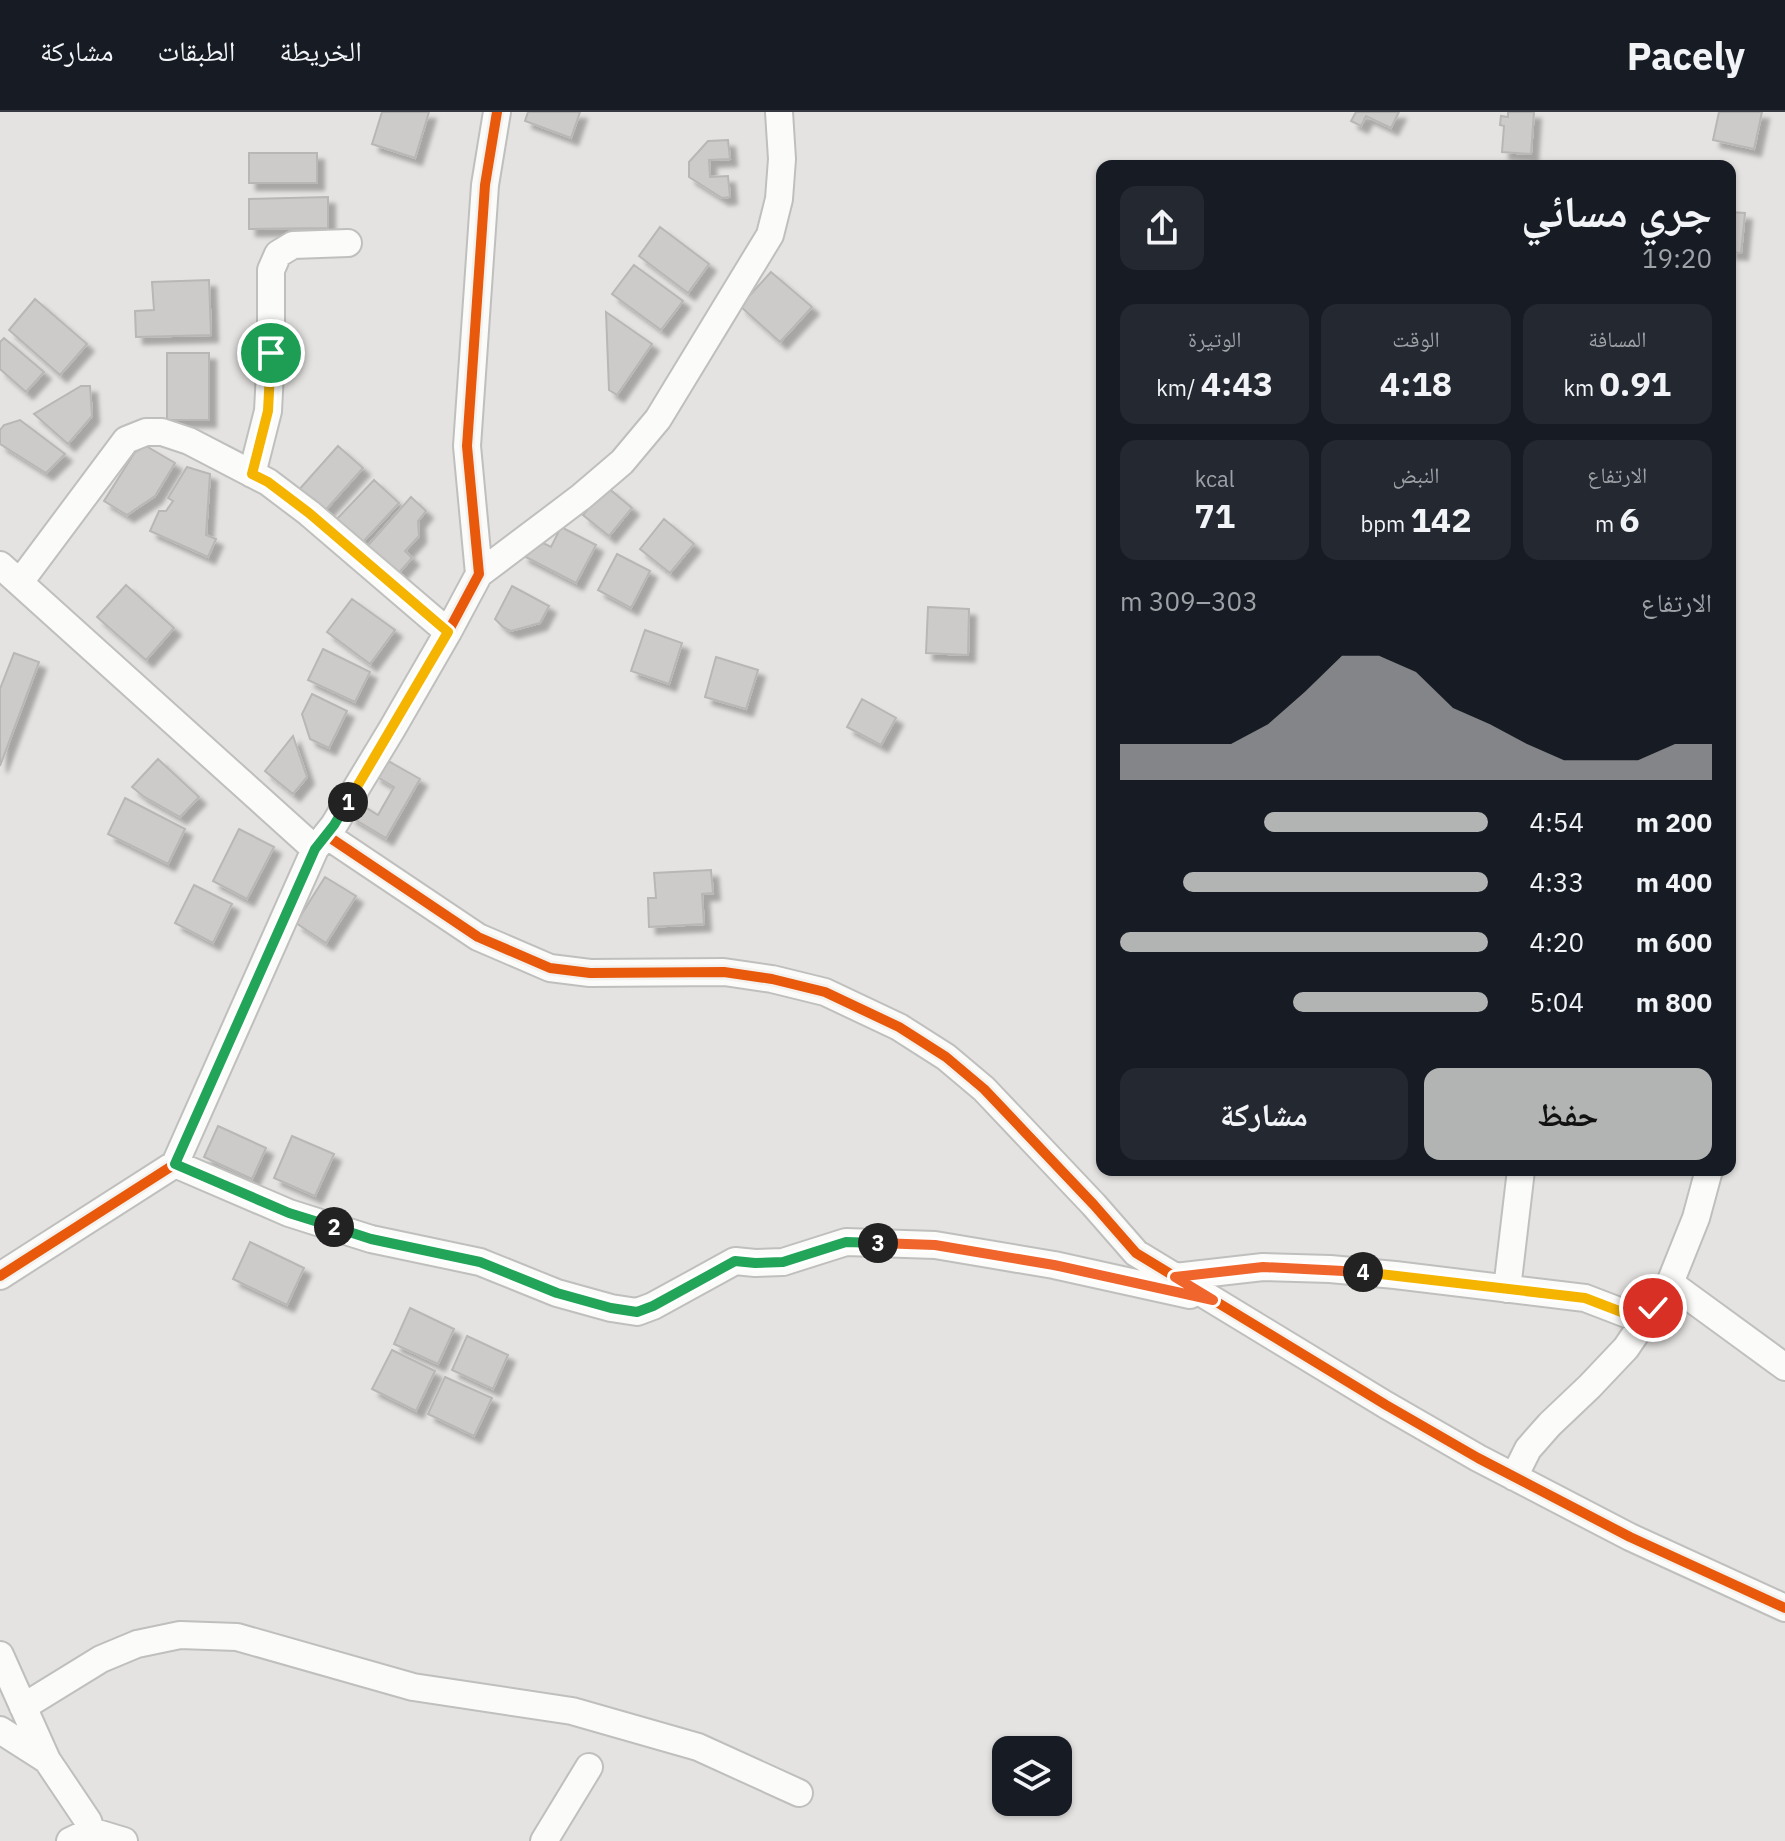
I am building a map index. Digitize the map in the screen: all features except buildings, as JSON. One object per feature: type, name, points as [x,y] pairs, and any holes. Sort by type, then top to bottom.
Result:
[{"type":"street","points":[[479,574],[467,446],[485,185],[497,112]]},
{"type":"street","points":[[0,1276],[175,1164],[321,842],[343,811],[479,574],[622,462],[658,419],[770,235],[779,199],[782,159],[779,112]]},
{"type":"street","points":[[252,474],[268,411],[271,270],[278,254],[293,245],[348,243]]},
{"type":"street","points":[[20,582],[126,440],[146,432],[162,432],[189,441],[268,482],[309,513],[448,632]]},
{"type":"street","points":[[0,565],[321,842],[478,937],[550,968],[590,973],[724,972],[772,979],[825,992],[899,1027],[946,1057],[984,1089],[1136,1253],[1386,1405],[1514,1477],[1630,1537],[1785,1608]]},
{"type":"street","points":[[175,1164],[303,1218],[371,1239],[480,1262],[557,1293],[637,1312],[735,1261],[783,1262],[846,1242],[935,1245],[1054,1265],[1213,1300]]},
{"type":"street","points":[[1507,1289],[1520,1176]]},
{"type":"street","points":[[1514,1477],[1528,1449],[1626,1348],[1670,1283],[1696,1218],[1707,1176]]},
{"type":"street","points":[[1175,1277],[1263,1267],[1395,1275],[1585,1298],[1645,1321]]},
{"type":"street","points":[[1670,1283],[1785,1367]]},
{"type":"street","points":[[23,1707],[101,1659],[137,1644],[180,1635],[237,1637],[413,1687],[572,1711],[698,1747],[799,1793]]},
{"type":"street","points":[[0,1655],[47,1760],[88,1821],[85,1838],[124,1841]]},
{"type":"street","points":[[0,1730],[47,1760]]},
{"type":"street","points":[[544,1841],[589,1767]]},
{"type":"cycle path","points":[[0,1276],[175,1164],[315,849],[334,825],[392,729],[479,574],[467,446],[485,185],[497,112]]},
{"type":"cycle path","points":[[326,835],[478,937],[550,968],[590,973],[724,972],[772,979],[825,992],[899,1027],[946,1057],[984,1089],[1136,1253],[1478,1458],[1630,1537],[1785,1608]]},
{"type":"route","points":[[271,353],[268,411],[252,474],[268,482],[309,513],[448,632],[334,825],[315,849],[175,1164],[289,1213],[371,1239],[480,1262],[557,1293],[637,1312],[735,1261],[783,1262],[846,1242],[935,1245],[1054,1265],[1213,1300],[1175,1277],[1263,1267],[1330,1269],[1585,1298],[1645,1321],[1653,1308]]}]
